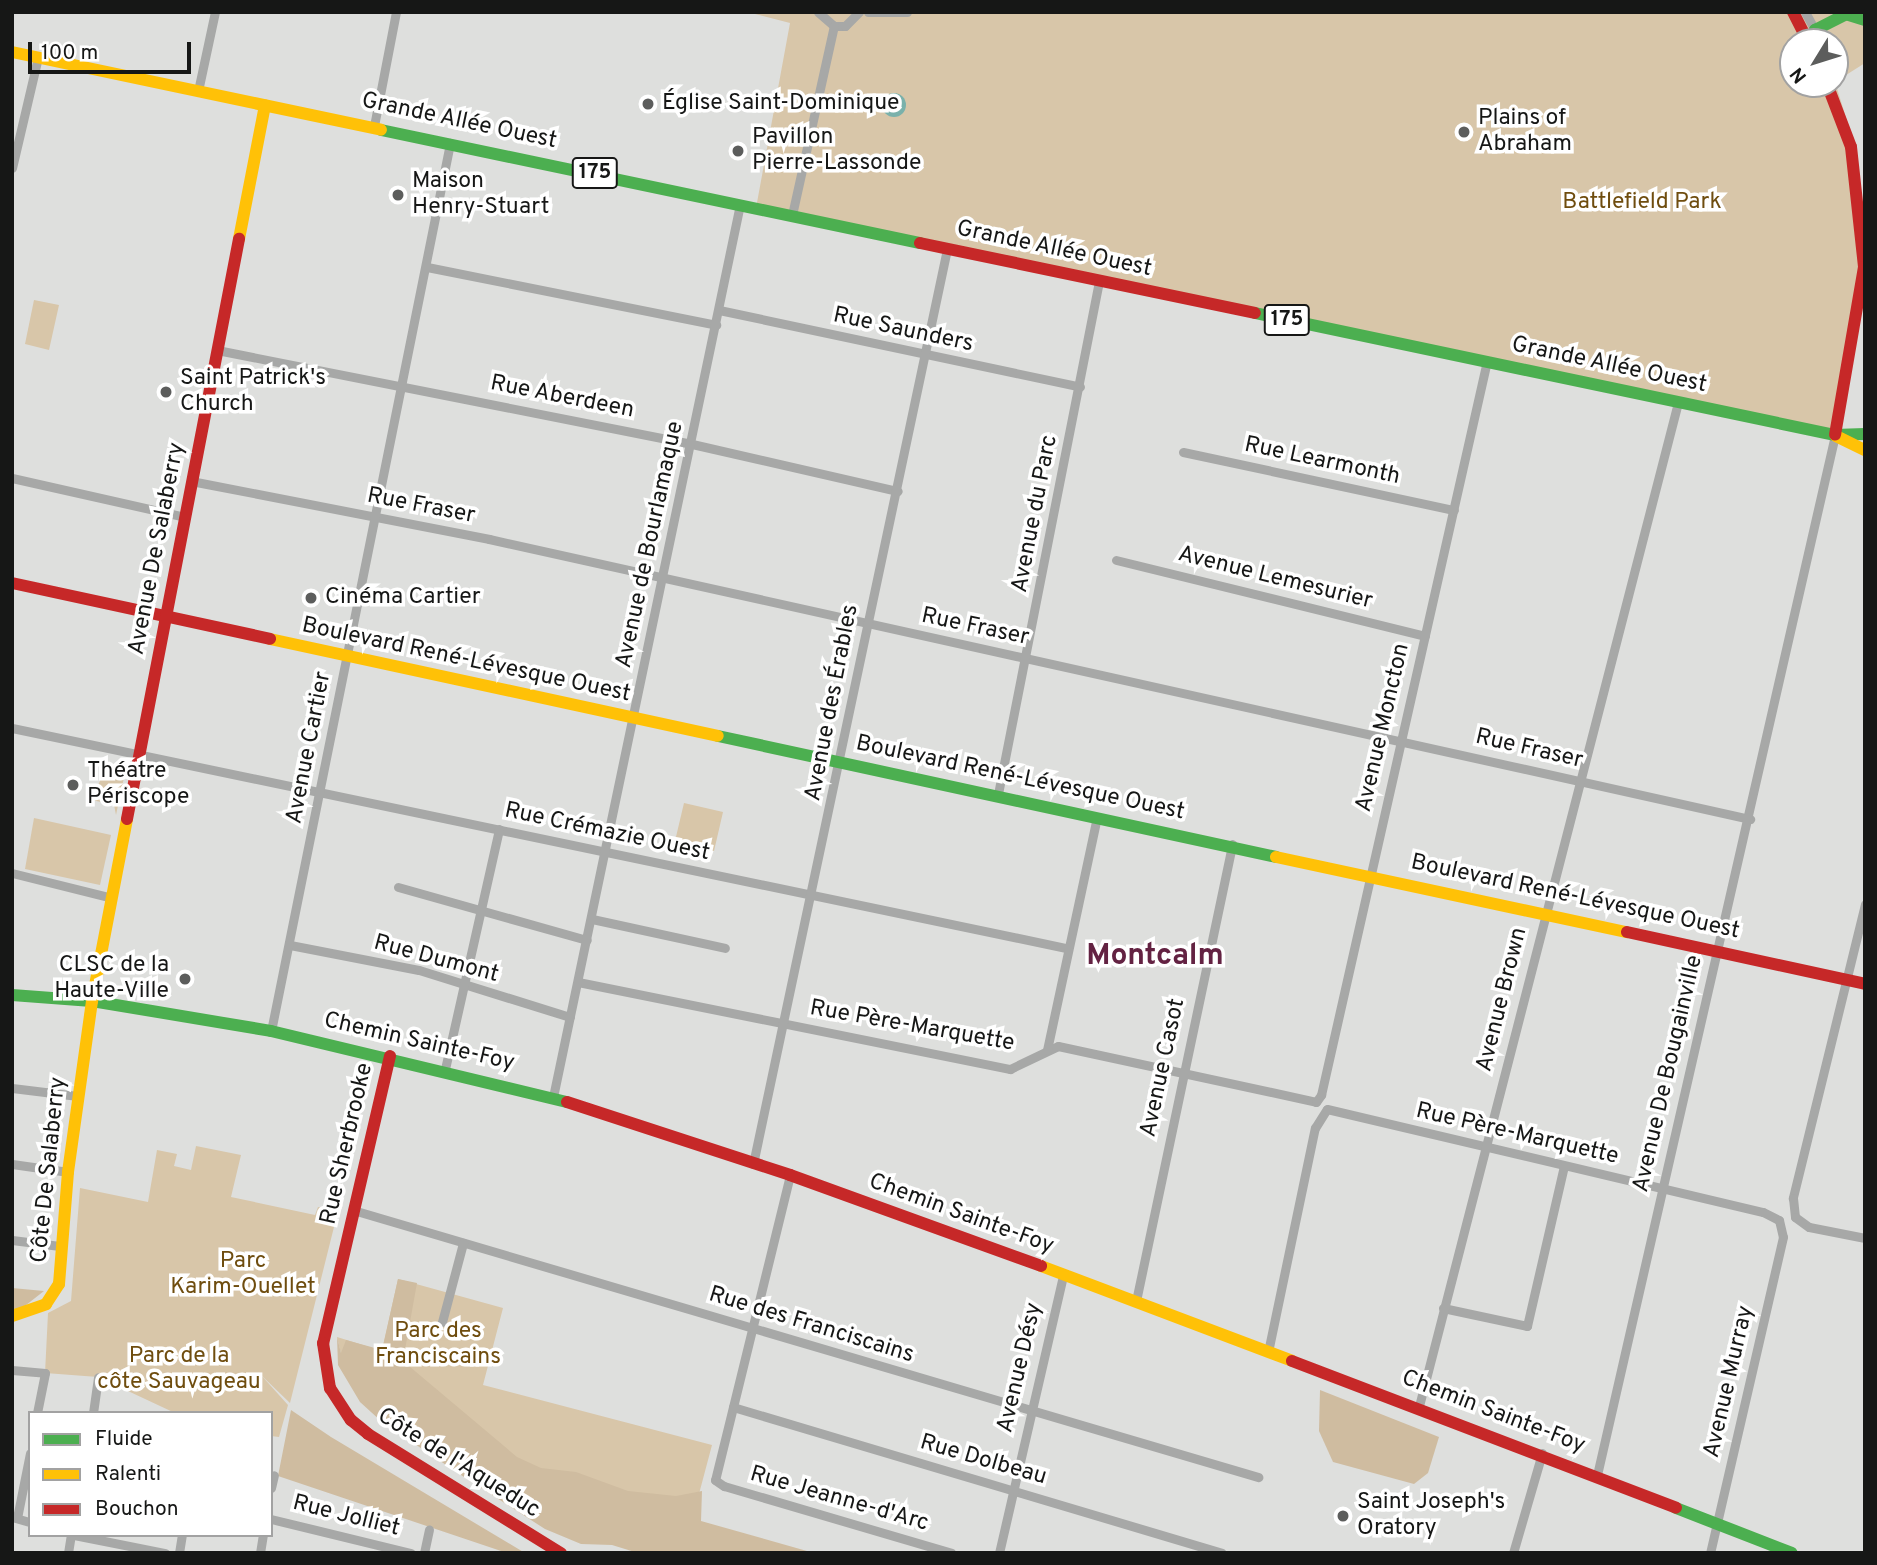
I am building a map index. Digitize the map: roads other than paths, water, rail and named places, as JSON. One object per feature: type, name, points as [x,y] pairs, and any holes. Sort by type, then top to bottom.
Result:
[{"type":"main road","points":[[1792,12],[1801,28]]},
{"type":"main road","points":[[1822,28],[1828,20],[1842,14],[1865,20]]},
{"type":"main road","name":"175","points":[[12,52],[265,105]]},
{"type":"main road","points":[[1835,100],[1858,182],[1864,267],[1835,435]]},
{"type":"main road","name":"Grande Allée Ouest","points":[[265,105],[1835,435],[1865,450]]},
{"type":"main road","name":"Avenue De Salaberry","points":[[92,1001],[265,105]]},
{"type":"main road","name":"Grande Allée Ouest","points":[[1835,435],[1865,433]]},
{"type":"main road","name":"Boulevard René-Lévesque Ouest","points":[[12,583],[166,619],[1232,844],[1865,984]]},
{"type":"main road","name":"Chemin Sainte-Foy","points":[[12,995],[92,1001],[271,1031],[446,1069],[553,1097],[790,1175],[1136,1301],[1542,1453],[1716,1527],[1792,1553]]},
{"type":"main road","name":"Côte De Salaberry","points":[[12,1316],[53,1298],[92,1001]]},
{"type":"main road","name":"Rue Sherbrooke","points":[[324,1366],[323,1343],[390,1056]]},
{"type":"main road","name":"Côte de l'Aqueduc","points":[[324,1366],[338,1404],[368,1434],[561,1553]]},
{"type":"street","points":[[198,91],[215,12]]},
{"type":"street","points":[[373,126],[397,12]]},
{"type":"street","points":[[818,12],[834,26],[845,26],[859,12]]},
{"type":"street","points":[[867,12],[907,12]]},
{"type":"street","points":[[1805,12],[1813,28]]},
{"type":"street","points":[[792,215],[834,26]]},
{"type":"street","points":[[12,168],[38,57]]},
{"type":"street","name":"Avenue Cartier","points":[[271,1031],[404,389],[450,143]]},
{"type":"street","name":"Avenue de Bourlamaque","points":[[553,1097],[607,853],[740,204]]},
{"type":"street","name":"Avenue des Érables","points":[[753,1164],[814,896],[947,249]]},
{"type":"street","points":[[427,267],[716,325]]},
{"type":"street","name":"Avenue du Parc","points":[[998,794],[1027,659],[1099,281]]},
{"type":"street","name":"Rue Saunders","points":[[719,310],[924,356],[1080,387]]},
{"type":"street","name":"Rue Aberdeen","points":[[217,350],[692,444],[898,491]]},
{"type":"street","name":"Avenue Moncton","points":[[1316,1102],[1321,1095],[1488,361]]},
{"type":"street","name":"Avenue Brown","points":[[1419,1406],[1678,402]]},
{"type":"street","name":"Avenue De Bougainville","points":[[1597,1475],[1661,1190],[1750,819],[1835,435]]},
{"type":"street","name":"Rue Learmonth","points":[[1182,452],[1454,510]]},
{"type":"street","points":[[12,478],[185,517]]},
{"type":"street","name":"Rue Fraser","points":[[191,481],[664,580],[1750,819]]},
{"type":"street","name":"Avenue Lemesurier","points":[[1116,560],[1425,636]]},
{"type":"street","name":"Rue Crémazie Ouest","points":[[12,728],[139,758],[499,829],[1066,948]]},
{"type":"street","points":[[1047,1050],[1066,948],[1097,817]]},
{"type":"street","points":[[446,1069],[499,829]]},
{"type":"street","name":"Avenue Casot","points":[[1136,1301],[1232,844]]},
{"type":"street","points":[[12,873],[112,898]]},
{"type":"street","points":[[398,887],[587,940]]},
{"type":"street","points":[[1865,904],[1793,1198],[1795,1217],[1809,1227],[1865,1238]]},
{"type":"street","points":[[592,919],[725,948]]},
{"type":"street","name":"Rue Dumont","points":[[290,946],[419,970],[570,1017]]},
{"type":"street","name":"Rue Père-Marquette","points":[[578,982],[1010,1069],[1058,1046],[1316,1102]]},
{"type":"street","points":[[12,1088],[78,1096]]},
{"type":"street","name":"Rue Père-Marquette","points":[[1268,1352],[1315,1128],[1327,1109],[1763,1212],[1779,1220]]},
{"type":"street","points":[[12,1164],[68,1172]]},
{"type":"street","points":[[1443,1308],[1527,1326],[1564,1166]]},
{"type":"street","points":[[733,1407],[790,1175]]},
{"type":"street","name":"Rue des Franciscains","points":[[353,1210],[1029,1412],[1258,1477]]},
{"type":"street","name":"Avenue Murray","points":[[1710,1553],[1783,1237],[1779,1220]]},
{"type":"street","points":[[12,1240],[60,1246]]},
{"type":"street","points":[[442,1322],[463,1243]]},
{"type":"street","name":"Avenue Désy","points":[[999,1553],[1029,1412],[1063,1275]]},
{"type":"street","points":[[12,1370],[45,1373],[37,1411]]},
{"type":"street","points":[[93,1411],[98,1377]]},
{"type":"street","name":"Rue Jeanne-d'Arc","points":[[733,1407],[717,1484],[951,1553]]},
{"type":"street","name":"Rue Dolbeau","points":[[733,1407],[1222,1553]]},
{"type":"street","points":[[1513,1553],[1542,1453]]},
{"type":"street","points":[[15,1517],[28,1462]]},
{"type":"street","points":[[273,1479],[274,1475]]},
{"type":"street","name":"Rue Jolliet","points":[[273,1518],[411,1553]]},
{"type":"street","points":[[424,1553],[429,1530]]},
{"type":"street","points":[[83,1537],[165,1553]]},
{"type":"water","points":[[894,93],[903,96],[906,105],[903,114],[894,117],[885,114],[882,105],[885,96]]},
{"type":"place","name":"Église Saint-Dominique","points":[[648,104]]},
{"type":"place","name":"Plains of Abraham","points":[[1464,132]]},
{"type":"place","name":"Pavillon Pierre-Lassonde","points":[[738,151]]},
{"type":"place","name":"Maison Henry-Stuart","points":[[398,195]]},
{"type":"place","name":"Saint Patrick's Church","points":[[166,392]]},
{"type":"place","name":"Cinéma Cartier","points":[[311,598]]},
{"type":"place","name":"Théatre Périscope","points":[[73,785]]},
{"type":"place","name":"CLSC de la Haute-Ville","points":[[185,979]]},
{"type":"place","name":"Saint Joseph's Oratory","points":[[1343,1516]]},
{"type":"district","name":"Montcalm","points":[[1155,957]]},
{"type":"park label","name":"Battlefield Park","points":[[1642,203]]},
{"type":"park label","name":"Parc Karim-Ouellet","points":[[243,1275]]},
{"type":"park label","name":"Parc des Franciscains","points":[[438,1345]]},
{"type":"park label","name":"Parc de la côte Sauvageau","points":[[179,1370]]}]
